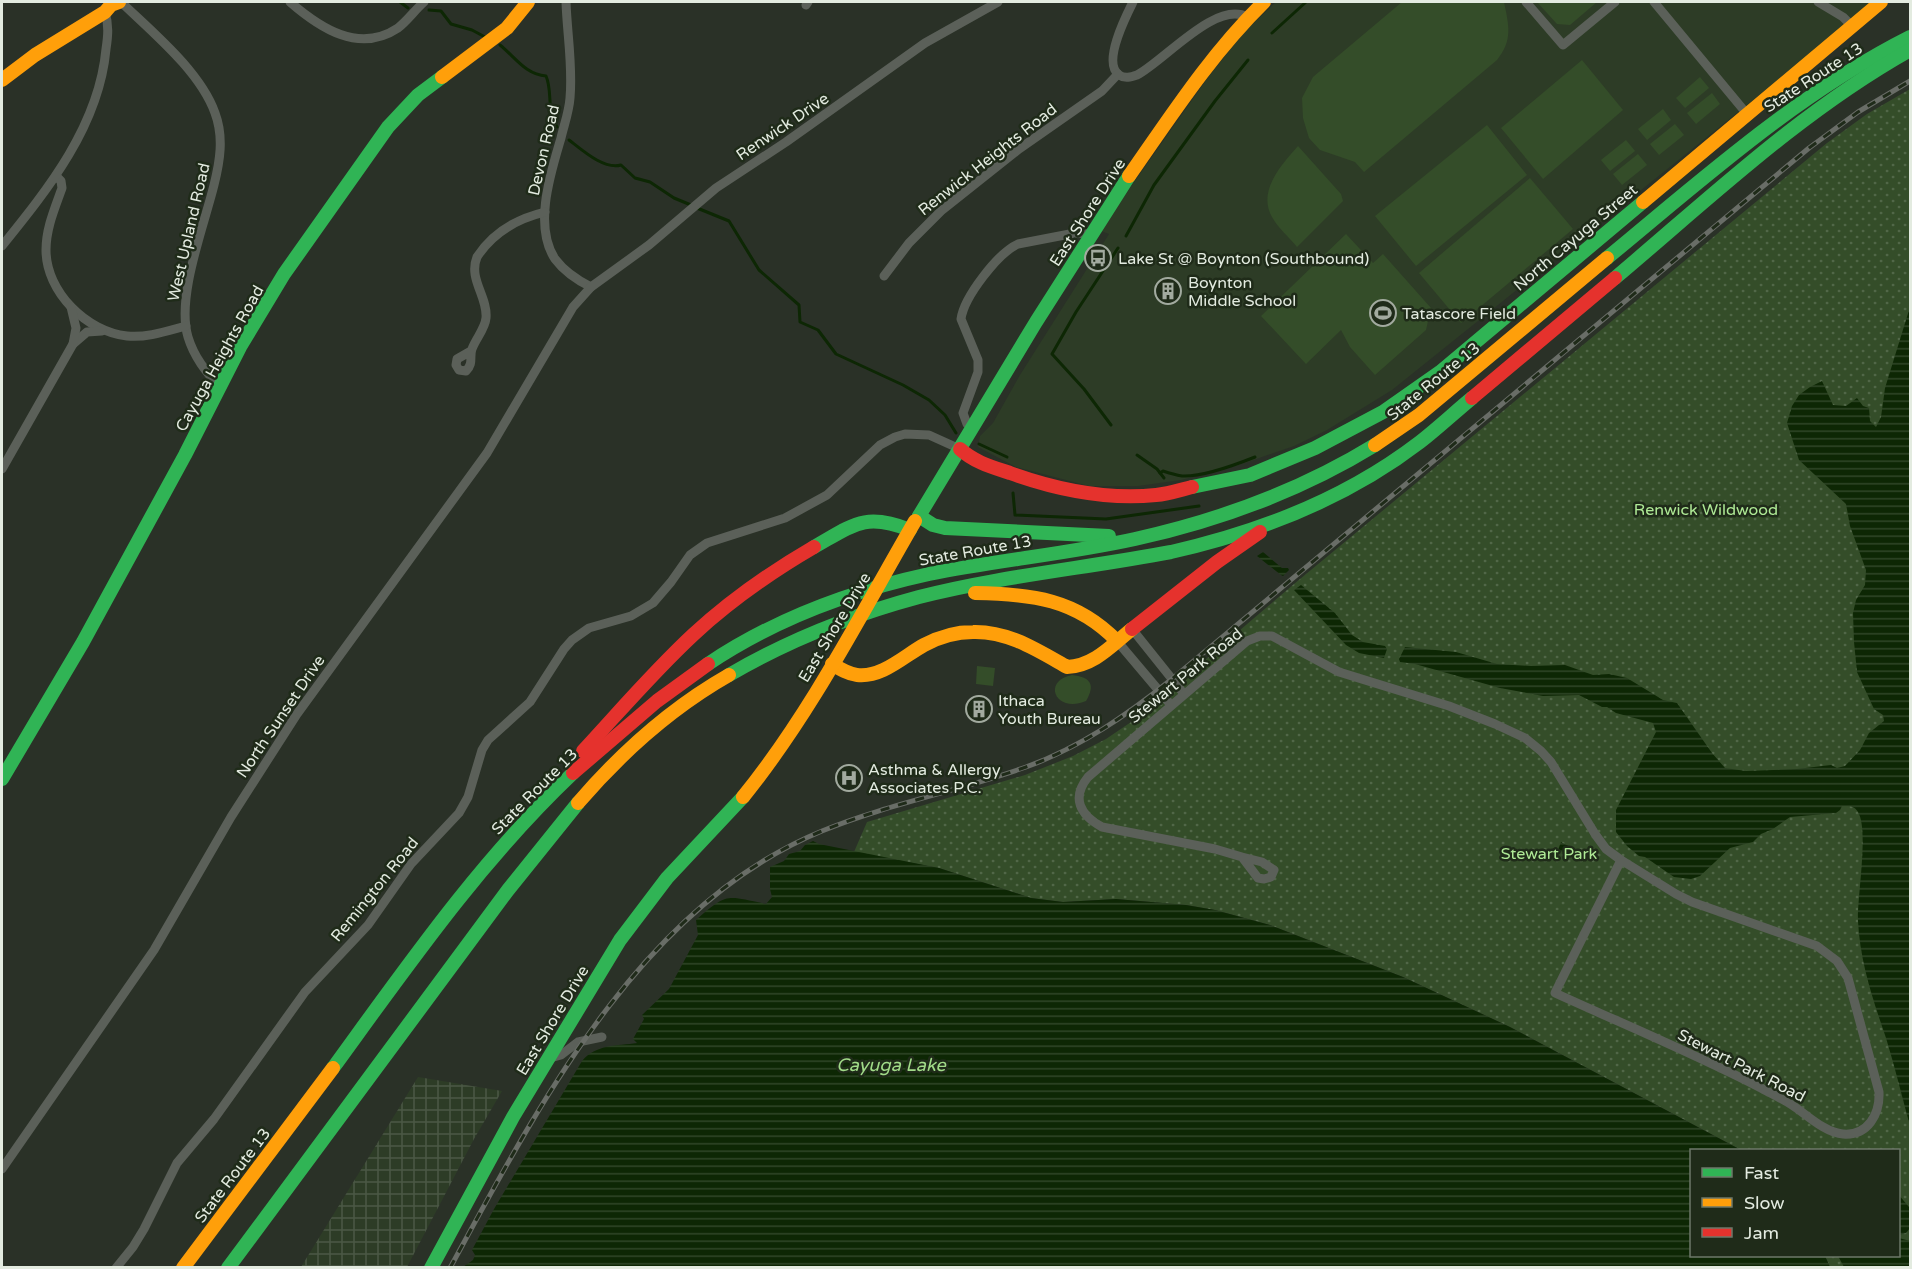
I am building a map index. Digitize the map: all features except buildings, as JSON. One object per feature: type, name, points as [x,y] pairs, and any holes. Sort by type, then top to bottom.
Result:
[{"type":"main road","points":[[2,80],[35,55],[105,12],[111,5],[120,2]]},
{"type":"main road","name":"Cayuga Heights Road","points":[[2,779],[83,642],[240,347],[284,274],[388,127],[418,95],[507,28],[528,2]]},
{"type":"main road","name":"East Shore Drive","points":[[431,1268],[497,1146],[614,949],[645,904],[769,764],[832,664],[910,530],[1090,234],[1195,84],[1247,17],[1264,2]]},
{"type":"main road","name":"North Cayuga Street","points":[[960,449],[969,457],[1011,475],[1044,486],[1098,496],[1156,495],[1250,475],[1293,458],[1364,423],[1440,372],[1881,2]]},
{"type":"main road","name":"State Route 13","points":[[183,1268],[435,928],[497,851],[533,811],[595,753],[666,693],[761,633],[816,608],[870,589],[927,573],[1146,536],[1219,517],[1271,500],[1318,479],[1372,448],[1452,388],[1759,132],[1842,75],[1911,37]]},
{"type":"main road","name":"State Route 13","points":[[228,1268],[536,855],[606,772],[638,740],[669,714],[722,678],[787,644],[848,619],[913,598],[987,583],[1175,552],[1277,521],[1344,490],[1398,458],[1419,442],[1812,113],[1869,73],[1911,50]]},
{"type":"main road","points":[[919,516],[945,528],[1022,533],[1146,536]]},
{"type":"main road","points":[[533,811],[560,776],[680,648],[741,594],[798,556],[859,524],[880,521],[893,523],[910,530]]},
{"type":"main road","points":[[832,664],[841,671],[853,675],[868,676],[885,670],[933,641],[956,634],[980,632],[1015,638],[1067,667],[1082,666],[1217,562],[1277,521]]},
{"type":"main road","points":[[935,594],[1019,594],[1049,599],[1063,603],[1092,618],[1117,641]]},
{"type":"street","name":"West Upland Road","points":[[120,2],[195,78],[212,105],[218,125],[221,146],[218,167],[186,298],[186,326],[194,352],[208,374],[220,387]]},
{"type":"street","points":[[290,2],[330,31],[354,39],[386,35],[397,29],[424,2]]},
{"type":"street","name":"Devon Road","points":[[566,2],[571,97],[551,171],[545,212],[548,244],[555,259],[572,275],[591,287]]},
{"type":"street","name":"Renwick Drive","points":[[591,287],[649,246],[704,197],[925,43],[999,2]]},
{"type":"street","points":[[1133,2],[1112,55],[1114,68],[1118,74],[1125,77],[1138,74],[1192,32],[1224,14],[1241,13],[1247,17]]},
{"type":"street","points":[[1526,2],[1563,45],[1615,2]]},
{"type":"street","points":[[1654,2],[1747,114]]},
{"type":"street","points":[[1818,2],[1843,17],[1852,26]]},
{"type":"street","points":[[2,246],[56,176],[80,134],[101,80],[108,30],[105,12]]},
{"type":"street","name":"Renwick Heights Road","points":[[884,276],[909,243],[941,211],[1019,149],[1102,91],[1118,74]]},
{"type":"street","points":[[2,469],[73,344],[76,328],[75,317],[53,278],[46,252],[48,227],[62,188],[56,176]]},
{"type":"street","points":[[471,351],[487,315],[475,278],[477,257],[501,231],[520,220],[545,212]]},
{"type":"street","points":[[973,428],[967,424],[963,413],[978,372],[978,360],[961,320],[967,302],[997,259],[1010,248],[1018,244],[1075,233],[1090,234]]},
{"type":"street","name":"North Sunset Drive","points":[[2,1169],[154,950],[231,817],[297,714],[487,453],[573,308],[591,287]]},
{"type":"street","points":[[70,305],[103,331]]},
{"type":"street","points":[[73,344],[87,332],[103,331],[127,336],[146,336],[186,326]]},
{"type":"street","name":"Remington Road","points":[[116,1268],[134,1248],[177,1163],[214,1119],[293,1007],[362,932],[399,879],[459,813],[468,796],[482,750],[488,740],[531,702],[572,640],[589,628],[631,615],[653,603],[690,555],[707,543],[779,520],[827,495],[880,445],[895,437],[905,434],[929,435],[960,449]]},
{"type":"street","points":[[1132,629],[1184,694]]},
{"type":"street","name":"Stewart Park Road","points":[[1242,857],[1215,849],[1102,827],[1090,821],[1079,803],[1079,790],[1088,777],[1247,641],[1265,635],[1278,639],[1339,672],[1449,706],[1525,738],[1551,762],[1594,834],[1606,849],[1692,902],[1817,946],[1836,961],[1848,978],[1880,1092],[1878,1110],[1869,1125],[1852,1134],[1833,1132],[1789,1103],[1733,1074],[1555,993],[1622,860]]},
{"type":"street","points":[[1117,641],[1171,705]]},
{"type":"street","points":[[548,1058],[561,1055],[578,1042],[602,1037]]},
{"type":"shaded area","points":[[1276,2],[1872,2],[1823,44],[1392,390],[1327,430],[1294,446],[1239,465],[1181,480],[1138,486],[1089,486],[1016,467],[978,447],[980,436],[993,423],[1020,375],[1109,234],[1101,231],[1106,222],[1209,76],[1245,31]]},
{"type":"shaded area","points":[[418,1077],[502,1091],[474,1139],[407,1267],[301,1267]]},
{"type":"green space","points":[[1402,2],[1504,2],[1508,39],[1497,60],[1364,172],[1355,162],[1320,150],[1309,138],[1303,118],[1302,98],[1313,77]]},
{"type":"green space","points":[[1537,2],[1597,2],[1570,25],[1557,24]]},
{"type":"green space","points":[[1582,60],[1623,110],[1543,179],[1501,128]]},
{"type":"green space","points":[[1700,77],[1709,88],[1685,108],[1676,98]]},
{"type":"green space","points":[[1910,89],[1910,1267],[1830,1267],[1825,1257],[1900,1257],[1900,1149],[1739,1149],[1510,1027],[1403,977],[1270,925],[1215,910],[1186,905],[1116,899],[1063,902],[1031,898],[939,868],[854,852],[867,822],[1025,775],[1073,756],[1106,739],[1137,718],[1294,584],[1827,143],[1867,114]]},
{"type":"green space","points":[[1712,93],[1720,104],[1696,124],[1687,113]]},
{"type":"green space","points":[[1663,109],[1671,120],[1647,140],[1638,129]]},
{"type":"green space","points":[[1675,124],[1684,135],[1659,155],[1650,144]]},
{"type":"green space","points":[[1487,125],[1527,175],[1416,266],[1375,216]]},
{"type":"green space","points":[[1626,140],[1635,151],[1610,171],[1601,160]]},
{"type":"green space","points":[[1298,146],[1341,194],[1343,201],[1297,247],[1272,217],[1267,197],[1273,178]]},
{"type":"green space","points":[[1638,154],[1647,165],[1622,185],[1613,174]]},
{"type":"green space","points":[[1530,178],[1573,229],[1461,323],[1419,273]]},
{"type":"green space","points":[[1346,234],[1373,263],[1383,254],[1431,308],[1426,330],[1375,375],[1350,347],[1341,330],[1306,364],[1261,316]]},
{"type":"green space","points":[[977,666],[995,668],[993,686],[976,684]]},
{"type":"green space","points":[[1072,675],[1090,682],[1091,690],[1086,701],[1076,704],[1067,703],[1056,695],[1057,683],[1062,678]]},
{"type":"water","points":[[1910,307],[1910,1126],[1861,951],[1858,910],[1862,833],[1861,821],[1855,808],[1842,806],[1836,813],[1790,817],[1761,834],[1753,842],[1730,848],[1700,876],[1691,879],[1674,877],[1645,857],[1639,856],[1616,832],[1616,810],[1656,732],[1653,723],[1616,713],[1579,695],[1543,696],[1500,688],[1415,664],[1400,662],[1399,659],[1405,647],[1456,652],[1497,664],[1565,665],[1593,675],[1609,674],[1627,678],[1663,700],[1677,703],[1725,768],[1746,771],[1845,766],[1860,750],[1869,733],[1884,721],[1883,715],[1874,709],[1857,672],[1853,613],[1856,600],[1865,585],[1866,570],[1850,526],[1846,504],[1799,460],[1787,423],[1792,406],[1799,395],[1822,381],[1833,405],[1846,406],[1857,398],[1863,406],[1869,408],[1870,421],[1876,427],[1881,417],[1885,388]]},
{"type":"water","points":[[1263,552],[1282,568],[1289,570],[1283,576],[1281,575],[1257,556]]},
{"type":"water","points":[[1301,585],[1335,613],[1352,635],[1363,642],[1385,646],[1387,649],[1384,658],[1359,653],[1346,645],[1294,590]]},
{"type":"water","name":"Cayuga Lake","points":[[813,841],[939,868],[1031,898],[1063,902],[1116,899],[1215,910],[1270,925],[1403,977],[1510,1027],[1739,1149],[1690,1149],[1690,1257],[1825,1257],[1830,1267],[463,1267],[473,1260],[475,1255],[472,1250],[494,1209],[582,1061],[600,1049],[637,1043],[633,1039],[644,1019],[642,1015],[669,989],[698,935],[696,920],[715,905],[728,899],[743,899],[766,904],[772,897],[770,867],[784,861],[789,854],[800,851]]},
{"type":"water","points":[[1561,842],[1574,849],[1571,856],[1558,850]]},
{"type":"water","points":[[1900,1196],[1909,1207],[1910,1228],[1906,1233],[1900,1235]]},
{"type":"water","points":[[1900,1238],[1910,1241],[1910,1267],[1844,1267],[1839,1257],[1900,1257]]},
{"type":"waterway","points":[[400,2],[408,8]]},
{"type":"waterway","points":[[1272,33],[1306,2]]},
{"type":"waterway","points":[[429,10],[441,11],[451,24],[472,30],[485,37]]},
{"type":"waterway","points":[[500,45],[521,65],[532,72],[546,76],[552,115],[557,127]]},
{"type":"waterway","points":[[1126,236],[1154,185],[1248,60]]},
{"type":"waterway","points":[[569,140],[601,162],[614,166],[621,165],[635,178],[650,182],[674,198],[691,205]]},
{"type":"waterway","points":[[697,208],[729,221],[759,270],[799,305],[800,322],[818,330],[836,354],[903,385],[929,400],[945,415],[956,433]]},
{"type":"waterway","points":[[1111,425],[1084,389],[1052,354],[1076,312],[1118,248]]},
{"type":"waterway","points":[[979,444],[1007,457]]},
{"type":"waterway","points":[[1137,455],[1157,469],[1164,478]]},
{"type":"waterway","points":[[1160,473],[1163,471],[1182,476],[1199,475],[1255,457]]},
{"type":"waterway","points":[[1013,493],[1015,515],[1106,519],[1199,506]]},
{"type":"railway","points":[[450,1268],[520,1141],[559,1078],[602,1016],[648,959],[700,908],[758,864],[822,831],[872,813],[1026,767],[1066,750],[1121,717],[1172,679],[1809,148],[1858,112],[1910,81]]},
{"type":"traffic: fast","points":[[1607,258],[1752,139],[1790,111],[1829,84],[1910,37]]},
{"type":"traffic: fast","points":[[1615,278],[1794,128],[1831,100],[1910,50]]},
{"type":"traffic: fast","points":[[2,779],[83,642],[185,455],[240,347],[284,274],[388,127],[418,95],[442,77]]},
{"type":"traffic: fast","points":[[919,516],[1036,322],[1129,176]]},
{"type":"traffic: fast","points":[[1192,487],[1250,475],[1315,448],[1383,412],[1440,372],[1643,202]]},
{"type":"traffic: fast","points":[[729,675],[821,630],[919,597],[981,583],[1171,552],[1270,523],[1333,496],[1363,480],[1427,437],[1472,398]]},
{"type":"traffic: fast","points":[[708,664],[760,633],[842,598],[929,574],[1109,544],[1198,523],[1289,490],[1375,445]]},
{"type":"traffic: fast","points":[[919,516],[933,525],[945,528],[1109,536]]},
{"type":"traffic: fast","points":[[814,547],[850,527],[870,522],[882,522],[910,530]]},
{"type":"traffic: fast","points":[[333,1068],[417,953],[476,878],[539,807],[573,773]]},
{"type":"traffic: fast","points":[[431,1268],[513,1117],[620,940],[667,878],[743,797]]},
{"type":"traffic: fast","points":[[228,1268],[508,890],[578,803]]},
{"type":"traffic: slow","points":[[2,80],[35,55],[119,2]]},
{"type":"traffic: slow","points":[[442,77],[507,28],[528,2]]},
{"type":"traffic: slow","points":[[1129,176],[1209,64],[1264,2]]},
{"type":"traffic: slow","points":[[1643,202],[1881,2]]},
{"type":"traffic: slow","points":[[1375,445],[1419,415],[1607,258]]},
{"type":"traffic: slow","points":[[743,797],[768,765],[813,697],[915,521]]},
{"type":"traffic: slow","points":[[975,593],[1015,595],[1052,602],[1086,616],[1117,641]]},
{"type":"traffic: slow","points":[[832,664],[854,674],[875,673],[884,670],[924,645],[954,634],[973,632],[1010,638],[1067,667],[1077,666],[1094,659],[1132,629]]},
{"type":"traffic: slow","points":[[578,803],[629,749],[687,702],[729,675]]},
{"type":"traffic: slow","points":[[183,1268],[333,1068]]},
{"type":"traffic: jam","points":[[1472,398],[1615,278]]},
{"type":"traffic: jam","points":[[960,449],[977,461],[1063,489],[1100,495],[1137,496],[1165,494],[1192,487]]},
{"type":"traffic: jam","points":[[1132,629],[1217,562],[1260,532]]},
{"type":"traffic: jam","points":[[583,751],[694,634],[752,587],[814,547]]},
{"type":"traffic: jam","points":[[573,773],[657,701],[708,664]]},
{"type":"place","name":"Lake St @ Boynton (Southbound)","points":[[1098,258]]},
{"type":"place","name":"Boynton Middle School","points":[[1168,291]]},
{"type":"place","name":"Tatascore Field","points":[[1383,313]]},
{"type":"place","name":"Ithaca Youth Bureau","points":[[979,709]]},
{"type":"place","name":"Asthma & Allergy Associates P.C.","points":[[849,778]]},
{"type":"park label","name":"Renwick Wildwood","points":[[1706,509]]},
{"type":"park label","name":"Stewart Park","points":[[1549,853]]}]
